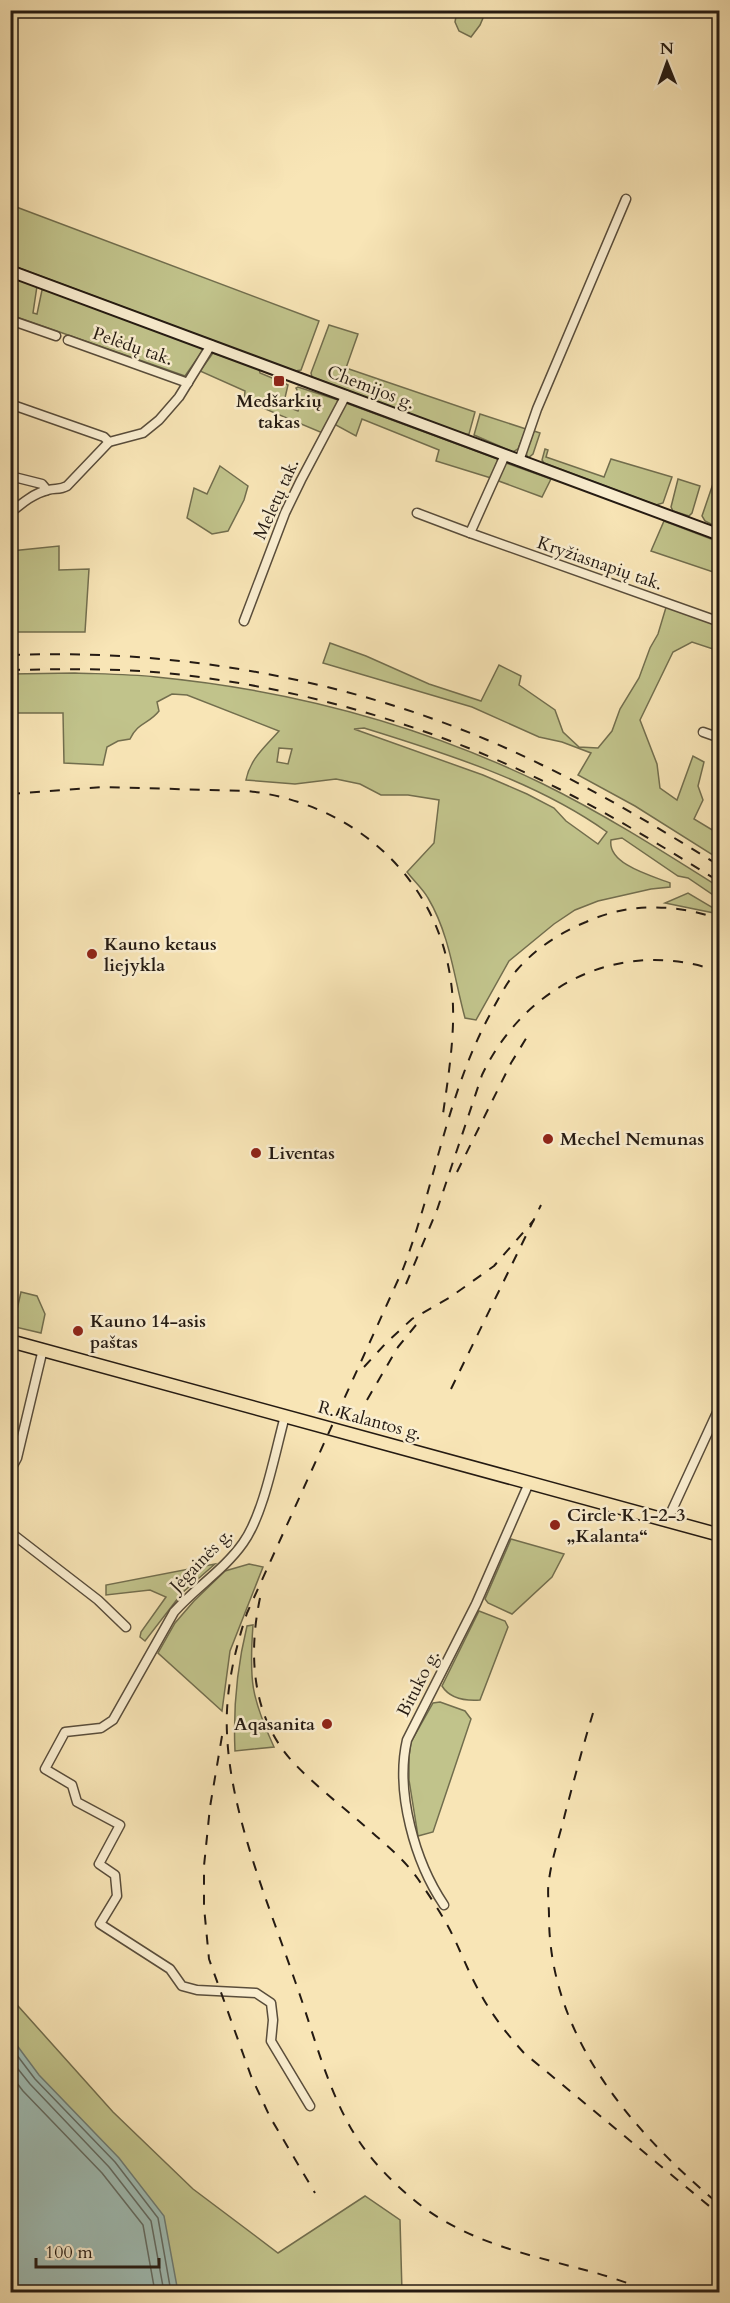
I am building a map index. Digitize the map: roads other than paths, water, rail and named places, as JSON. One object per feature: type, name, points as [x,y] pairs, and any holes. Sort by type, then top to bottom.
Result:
[{"type":"main road","name":"Chemijos g.","points":[[10,272],[346,395],[720,536]]},
{"type":"main road","name":"R. Kalantos g.","points":[[10,1341],[720,1535]]},
{"type":"street","points":[[519,461],[537,410],[626,199]]},
{"type":"street","points":[[10,320],[56,336]]},
{"type":"street","name":"Pelėdų tak.","points":[[68,340],[188,383]]},
{"type":"street","points":[[10,513],[22,503],[46,490],[67,486],[109,442],[134,436],[152,427],[179,397],[211,345]]},
{"type":"street","name":"Meletų tak.","points":[[244,621],[285,513],[346,395]]},
{"type":"street","points":[[10,404],[104,437],[109,442]]},
{"type":"street","points":[[471,533],[505,455]]},
{"type":"street","points":[[10,476],[42,484],[46,490]]},
{"type":"street","name":"Kryžiasnapių tak.","points":[[417,513],[720,622]]},
{"type":"street","points":[[703,732],[720,738]]},
{"type":"street","points":[[10,1471],[17,1458],[43,1349]]},
{"type":"street","points":[[667,1521],[720,1407]]},
{"type":"street","name":"Jėgainės g.","points":[[285,1416],[258,1515],[252,1528],[228,1560],[174,1612],[113,1720],[101,1728],[65,1732],[45,1769],[72,1785],[76,1802],[120,1826],[99,1864],[115,1875],[117,1896],[100,1924],[170,1969],[182,1986],[198,1990],[256,1993],[271,2003],[273,2020],[271,2041],[310,2106]]},
{"type":"street","name":"Bituko g.","points":[[444,1905],[435,1892],[411,1832],[404,1781],[404,1754],[407,1740],[476,1604],[529,1483]]},
{"type":"street","points":[[10,1532],[98,1600],[126,1627]]},
{"type":"water","points":[[10,2036],[39,2075],[119,2158],[164,2216],[178,2292],[11,2292]]},
{"type":"railway","points":[[10,655],[78,654],[215,665],[283,677],[350,693],[415,713],[480,737],[542,765],[588,788],[720,866]]},
{"type":"railway","points":[[10,670],[68,669],[165,673],[270,689],[374,715],[475,750],[571,795],[609,815],[720,882]]},
{"type":"railway","points":[[10,794],[102,787],[248,791],[286,798],[322,811],[354,829],[383,851],[408,878],[428,909],[443,944],[453,998],[452,1048],[443,1114]]},
{"type":"railway","points":[[645,2289],[497,2245],[454,2226],[433,2214],[404,2192],[377,2164],[361,2143],[339,2105],[325,2070],[252,1859],[235,1795],[230,1764],[227,1703],[234,1658],[247,1613],[403,1269],[450,1113],[472,1052],[508,983],[523,963],[548,942],[576,926],[619,911],[636,908],[669,908],[720,919]]},
{"type":"railway","points":[[406,1284],[437,1210],[482,1075],[501,1043],[524,1015],[551,993],[581,976],[613,965],[648,960],[684,962],[720,972]]},
{"type":"railway","points":[[457,1172],[511,1063],[527,1037]]},
{"type":"railway","points":[[451,1389],[541,1205]]},
{"type":"railway","points":[[364,1367],[412,1319],[449,1298],[494,1266],[534,1220]]},
{"type":"railway","points":[[367,1400],[398,1347],[416,1325]]},
{"type":"railway","points":[[260,1598],[254,1641],[254,1663],[261,1705],[268,1725],[279,1744],[309,1778],[387,1846],[413,1872],[445,1921],[489,2008],[524,2053],[720,2215]]},
{"type":"railway","points":[[593,1713],[548,1884],[553,1959],[563,2000],[579,2039],[600,2075],[625,2110],[683,2173],[715,2201]]},
{"type":"railway","points":[[222,1736],[210,1807],[204,1866],[204,1907],[209,1959],[251,2076],[270,2117],[315,2193]]},
{"type":"place","name":"Medšarkių takas","points":[[279,381]]},
{"type":"place","name":"Kauno ketaus liejykla","points":[[92,954]]},
{"type":"place","name":"Mechel Nemunas","points":[[548,1139]]},
{"type":"place","name":"Liventas","points":[[256,1153]]},
{"type":"place","name":"Kauno 14-asis paštas","points":[[78,1331]]},
{"type":"place","name":"Circle K 1-2-3 „Kalanta“","points":[[555,1525]]},
{"type":"place","name":"Aqasanita","points":[[327,1724]]}]
